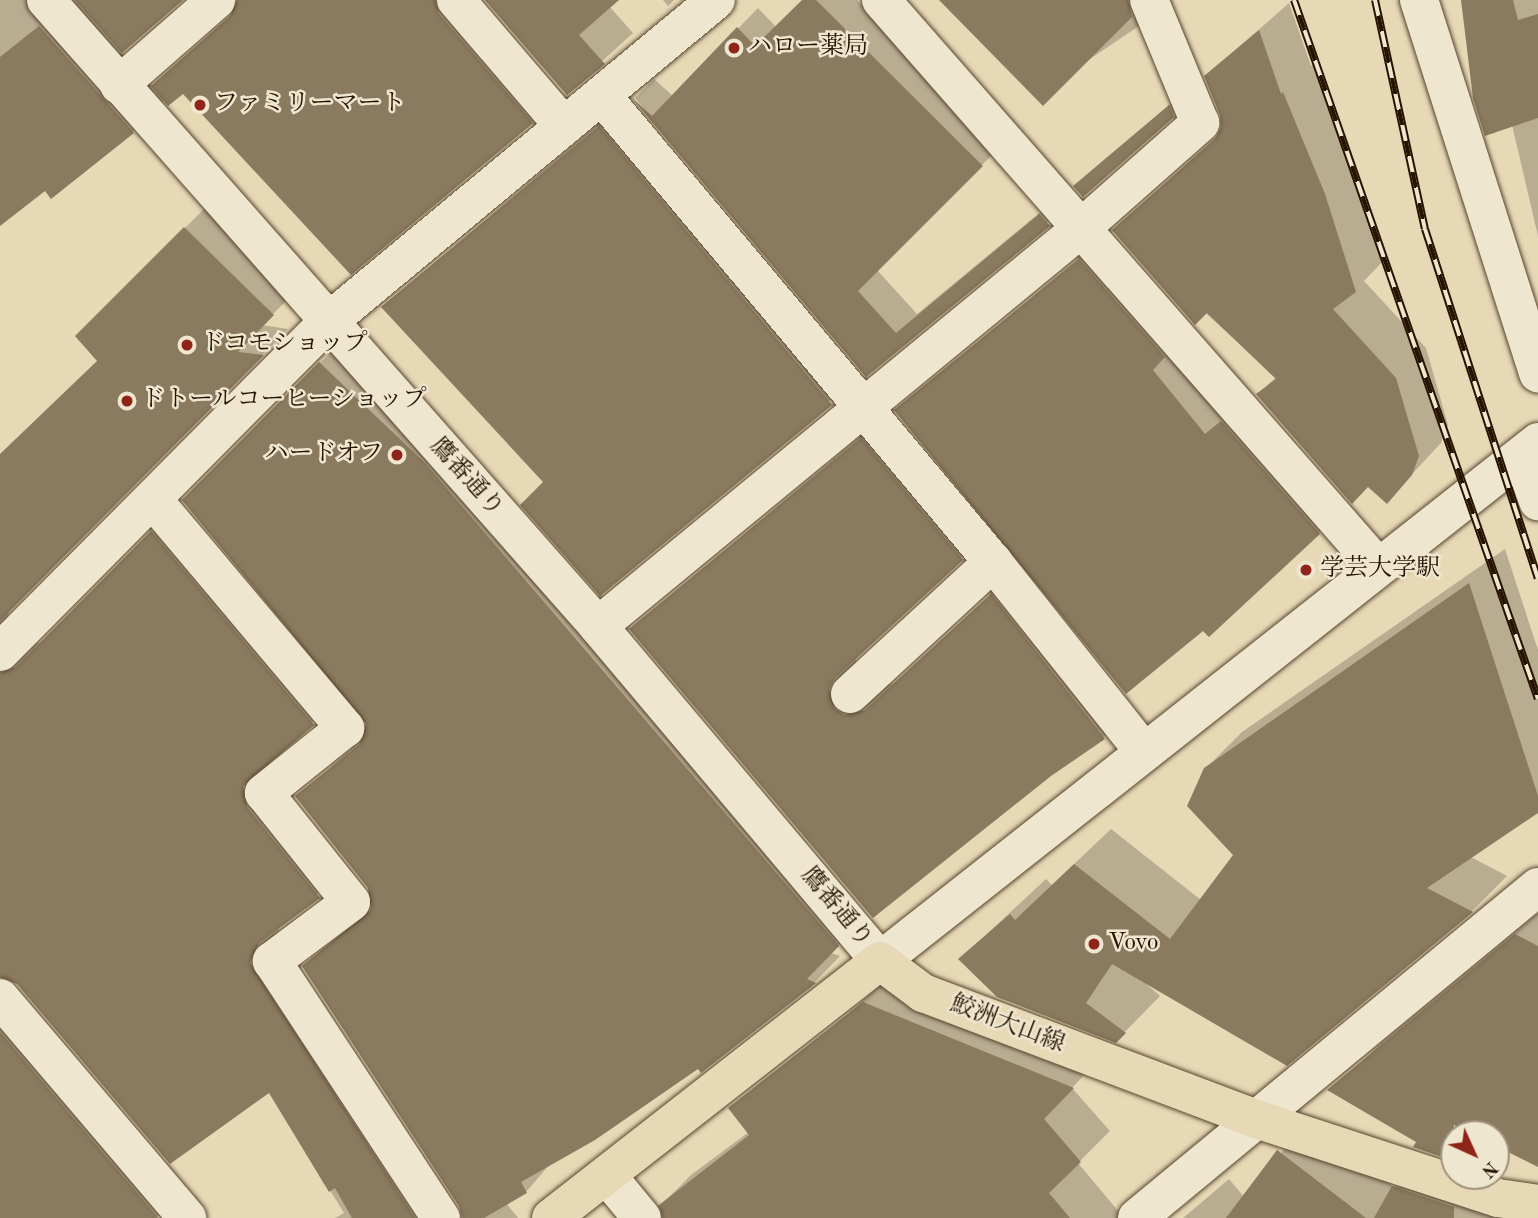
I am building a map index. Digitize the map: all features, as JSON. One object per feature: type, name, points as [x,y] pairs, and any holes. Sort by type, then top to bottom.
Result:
[{"type":"main road","name":"鮫洲大山線","points":[[880,961],[923,993],[1259,1120],[1498,1198],[1538,1204]]},
{"type":"main road","points":[[551,1218],[608,1177],[880,961]]},
{"type":"street","name":"鷹番通り","points":[[46,0],[598,626],[880,961]]},
{"type":"street","points":[[119,85],[216,0]]},
{"type":"street","points":[[456,0],[564,126]]},
{"type":"street","points":[[0,652],[154,501],[328,322],[716,0]]},
{"type":"street","points":[[881,0],[1079,230],[1378,567]]},
{"type":"street","points":[[598,626],[1079,230],[1200,123],[1149,0]]},
{"type":"street","points":[[1419,0],[1538,374]]},
{"type":"street","points":[[602,96],[993,562],[1144,752]]},
{"type":"street","points":[[880,961],[1530,449],[1538,501]]},
{"type":"street","points":[[154,501],[345,728],[264,793],[351,902],[272,961],[441,1218]]},
{"type":"street","points":[[850,694],[993,562]]},
{"type":"street","points":[[1137,1218],[1538,887]]},
{"type":"street","points":[[0,998],[187,1218]]},
{"type":"street","points":[[608,1177],[642,1218]]},
{"type":"building","points":[[75,0],[183,0],[122,53]]},
{"type":"building","points":[[237,0],[435,0],[439,14],[533,123],[351,275],[183,94],[168,106],[151,86],[230,16]]},
{"type":"building","points":[[485,0],[619,0],[579,35],[605,64],[567,95]]},
{"type":"building","points":[[802,0],[816,0],[983,166],[858,291],[896,333],[1039,214],[1050,226],[866,377],[632,98],[652,116],[737,27],[755,46]]},
{"type":"building","points":[[939,0],[1128,0],[1132,17],[1043,106]]},
{"type":"building","points":[[1461,0],[1513,0],[1518,20],[1538,14],[1538,118],[1485,136],[1473,98]]},
{"type":"building","points":[[39,26],[134,133],[51,199],[45,191],[0,226],[0,57]]},
{"type":"building","points":[[1259,30],[1281,94],[1283,92],[1325,194],[1356,292],[1333,309],[1396,378],[1419,456],[1412,475],[1387,504],[1368,487],[1352,504],[1256,394],[1276,379],[1207,313],[1195,325],[1112,230],[1215,139],[1221,127],[1220,115],[1204,76]]},
{"type":"building","points":[[1169,105],[1174,117],[1083,197],[1073,186]]},
{"type":"building","points":[[599,126],[832,405],[600,596],[520,505],[543,482],[381,307]]},
{"type":"building","points":[[184,227],[274,315],[238,352],[264,355],[0,621],[0,454],[97,361],[75,336]]},
{"type":"building","points":[[1079,259],[1165,357],[1153,370],[1205,434],[1221,421],[1320,534],[1209,637],[1203,631],[1126,694],[894,410]]},
{"type":"building","points":[[319,362],[424,462],[839,946],[807,979],[816,983],[701,1073],[698,1069],[595,1140],[521,1182],[527,1193],[484,1218],[463,1218],[459,1206],[302,966],[371,910],[368,888],[295,796],[359,745],[366,724],[182,500]]},
{"type":"building","points":[[861,438],[963,560],[835,678],[829,688],[834,708],[844,715],[865,710],[991,594],[1105,739],[1051,776],[873,918],[629,629]]},
{"type":"building","points":[[151,531],[314,725],[243,786],[247,807],[320,898],[259,943],[250,963],[415,1218],[352,1218],[335,1188],[329,1192],[269,1093],[170,1164],[17,984],[0,977],[0,673],[16,667]]},
{"type":"building","points":[[1469,583],[1538,796],[1538,813],[1427,888],[1473,912],[1287,1066],[1112,964],[1086,1003],[1126,1033],[1116,1043],[997,997],[958,959],[1010,914],[1015,920],[1074,864],[1170,939],[1233,855],[1187,806],[1204,768]]},
{"type":"building","points":[[1515,934],[1538,946],[1538,1167],[1510,1153],[1510,1120],[1440,1120],[1440,1156],[1413,1147],[1416,1142],[1327,1090]]},
{"type":"building","points":[[863,1002],[1074,1088],[1044,1119],[1081,1162],[1049,1193],[1070,1218],[663,1218],[659,1205],[749,1135],[728,1108]]},
{"type":"building","points":[[0,1032],[144,1201],[158,1218],[0,1218]]},
{"type":"building","points":[[1277,1150],[1366,1218],[1226,1218]]},
{"type":"building","points":[[1392,1186],[1454,1207],[1454,1218],[1374,1218]]},
{"type":"railway","points":[[1294,0],[1538,699]]},
{"type":"railway","points":[[1375,0],[1425,229],[1538,578]]},
{"type":"place","name":"ハロー薬局","points":[[734,48]]},
{"type":"place","name":"ファミリーマート","points":[[200,105]]},
{"type":"place","name":"ドコモショップ","points":[[187,345]]},
{"type":"place","name":"ドトールコーヒーショップ","points":[[127,401]]},
{"type":"place","name":"ハードオフ","points":[[397,455]]},
{"type":"place","name":"学芸大学駅","points":[[1306,570]]},
{"type":"place","name":"Vovo","points":[[1094,944]]}]
